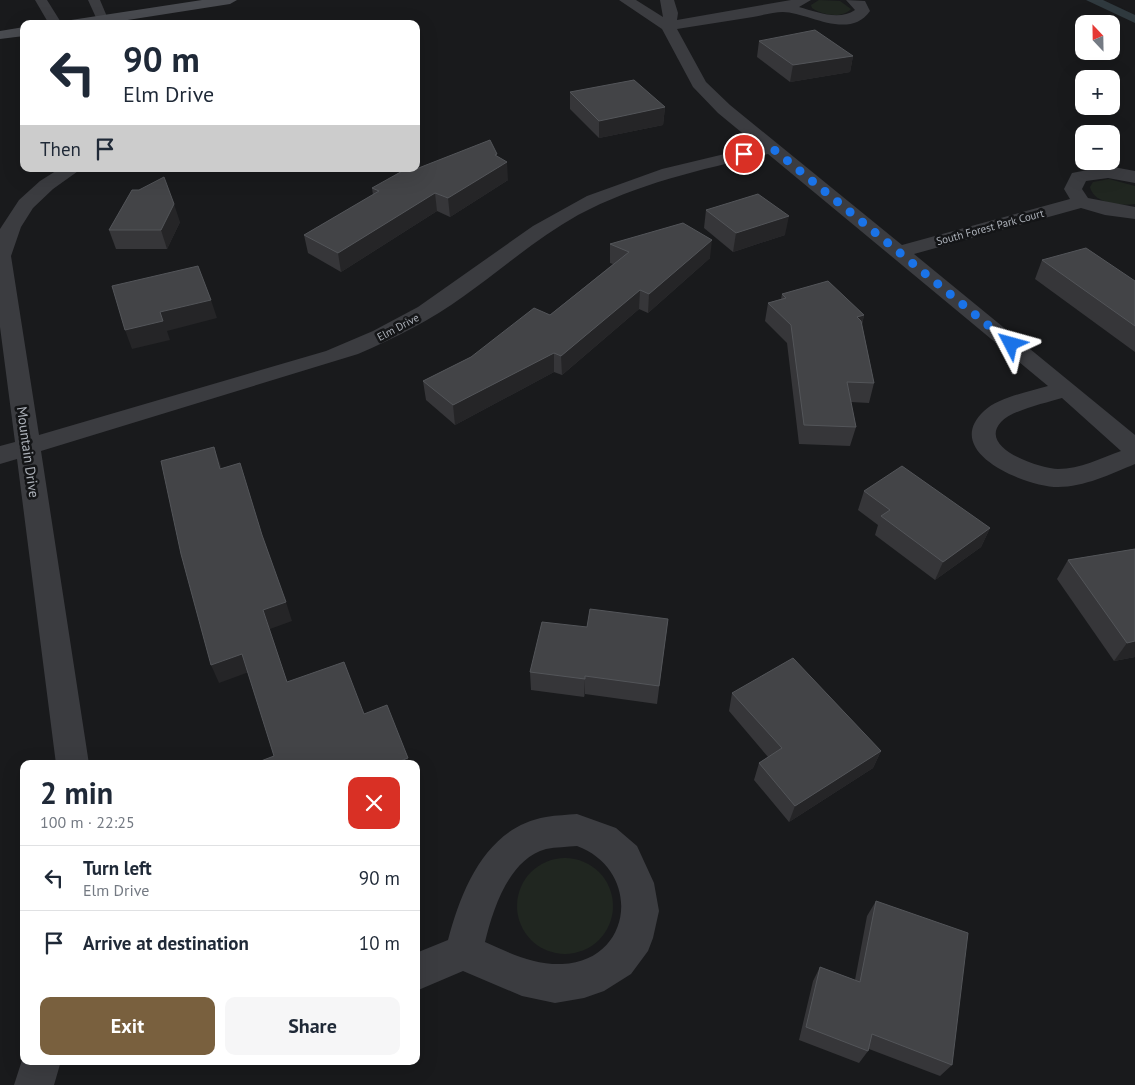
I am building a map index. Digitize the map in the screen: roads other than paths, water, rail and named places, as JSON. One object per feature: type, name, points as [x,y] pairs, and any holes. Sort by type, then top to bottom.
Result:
[{"type":"main road","points":[[96,20],[230,0]]},
{"type":"main road","points":[[0,35],[20,32]]},
{"type":"street","points":[[626,0],[668,26],[699,84],[724,109],[1066,389],[1135,449]]},
{"type":"street","points":[[667,0],[671,13],[668,26]]},
{"type":"street","points":[[668,26],[785,7],[804,0]]},
{"type":"street","points":[[785,7],[823,18],[845,18],[854,17],[863,11],[860,4],[853,0]]},
{"type":"street","name":"Elm Drive","points":[[0,455],[304,366],[360,346],[424,313],[555,221],[604,195],[662,174],[772,148]]},
{"type":"street","name":"Mountain Drive","points":[[67,172],[46,186],[25,204],[5,235],[1,256],[72,760]]},
{"type":"street","points":[[1135,177],[1108,172],[1080,177],[1073,189],[1081,202],[1105,209],[1135,213]]},
{"type":"street","name":"South Forest Park Court","points":[[899,252],[1081,202]]},
{"type":"street","points":[[1066,389],[1001,411],[991,418],[984,430],[985,442],[994,454],[1022,472],[1041,478],[1071,477],[1135,455]]},
{"type":"street","points":[[420,970],[464,952],[509,973],[543,982],[574,983],[600,974],[621,959],[637,936],[641,914],[639,892],[626,860],[612,843],[593,834],[574,829],[555,830],[530,838],[509,853],[491,876],[475,906],[464,952]]},
{"type":"street","points":[[34,1085],[40,1065]]},
{"type":"lane","points":[[41,0],[54,20]]},
{"type":"lane","points":[[94,0],[102,19]]}]
